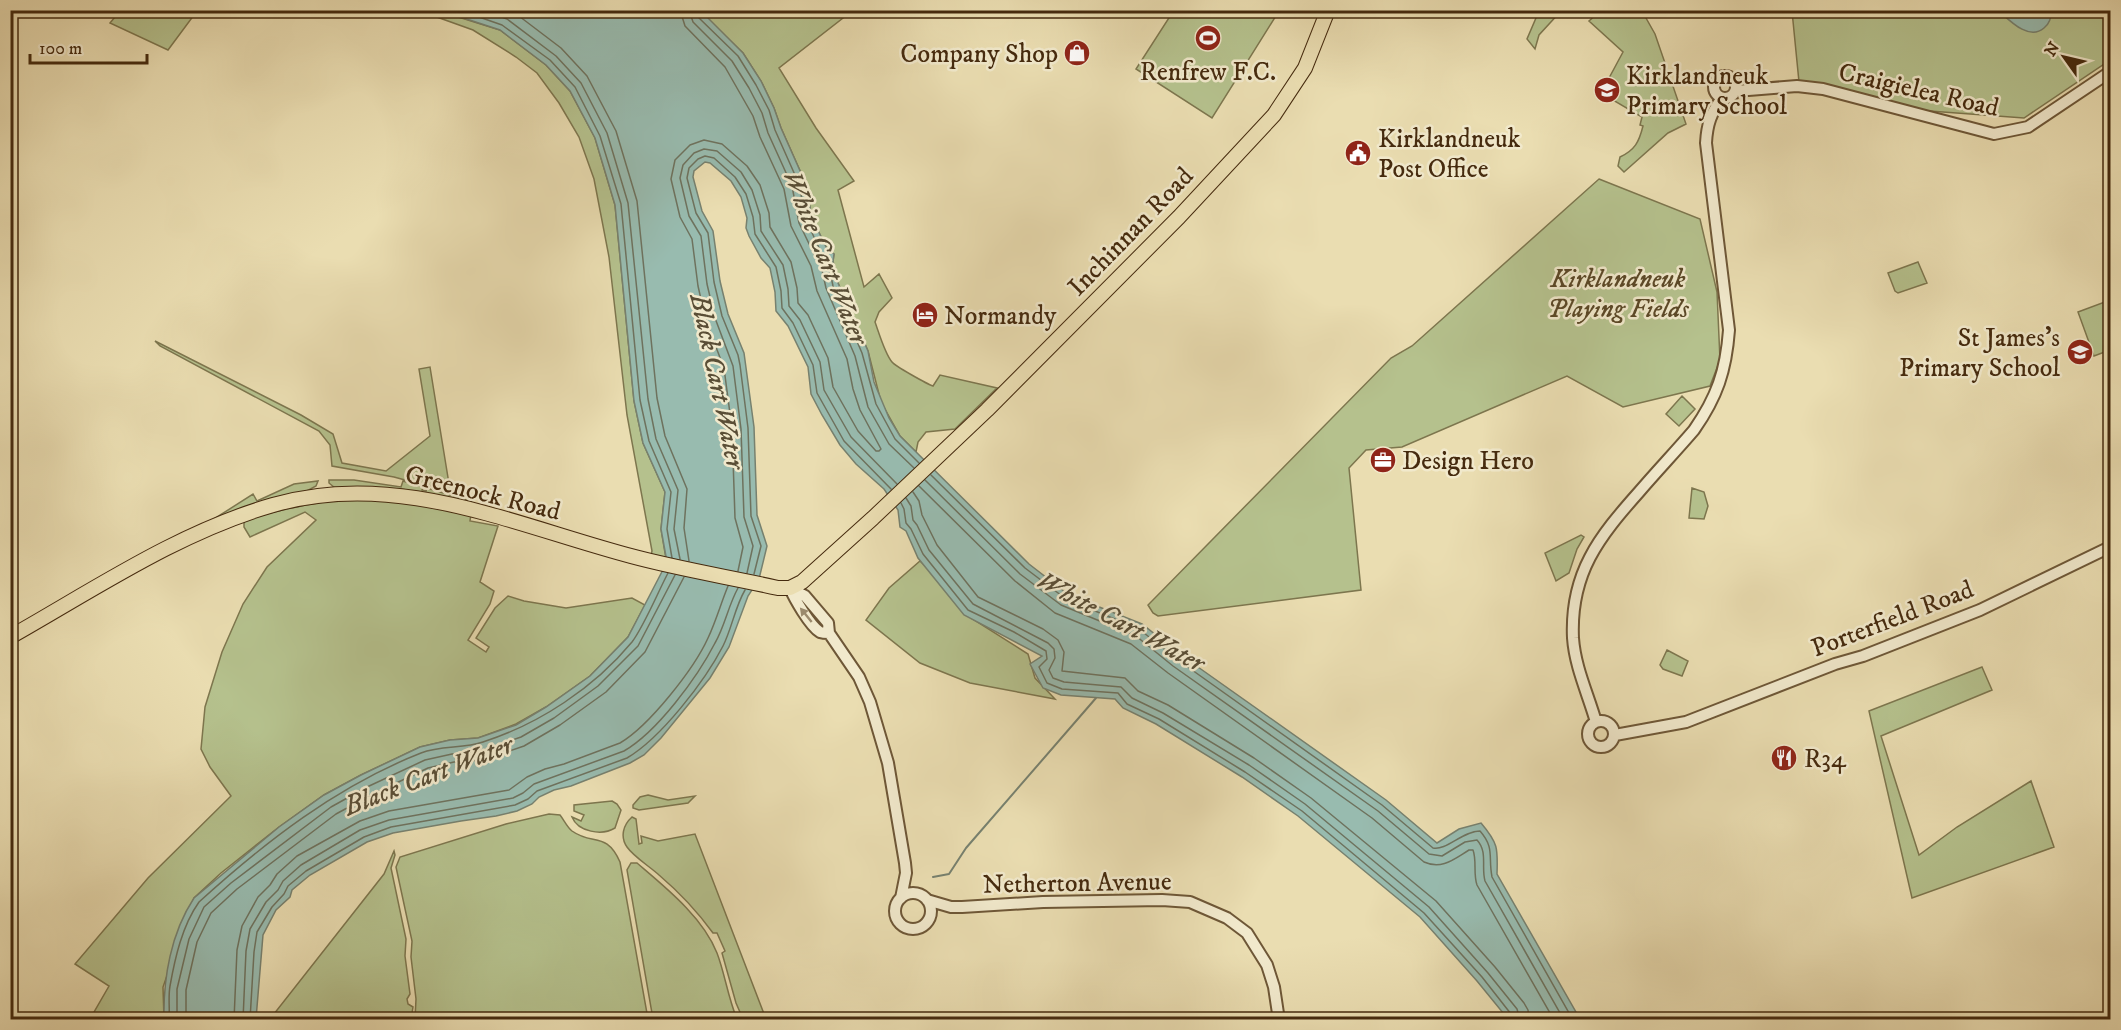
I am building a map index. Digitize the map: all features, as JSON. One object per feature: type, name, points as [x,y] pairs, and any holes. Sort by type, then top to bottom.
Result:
[{"type":"main road","name":"Inchinnan Road","points":[[1318,10],[1319,32]]},
{"type":"main road","name":"Inchinnan Road","points":[[790,588],[807,578],[987,410],[1179,218],[1274,115],[1299,79],[1328,10]]},
{"type":"main road","name":"Greenock Road","points":[[10,637],[174,544],[226,520],[276,504],[323,496],[385,493],[428,498],[650,561],[790,588]]},
{"type":"street","name":"Craigielea Road","points":[[1736,91],[1797,86],[1823,90],[1994,134],[2028,127],[2110,72]]},
{"type":"street","points":[[1596,722],[1578,667],[1573,638],[1574,610],[1580,580],[1591,553],[1604,532],[1706,414],[1723,375],[1727,356],[1729,330],[1706,143],[1707,125],[1712,112],[1722,98],[1732,96],[1736,91],[1733,80],[1727,76],[1720,78],[1714,87],[1716,94],[1722,98]]},
{"type":"street","name":"Porterfield Road","points":[[1615,735],[1686,722],[1980,610],[2110,546]]},
{"type":"street","points":[[790,588],[797,604],[820,632],[829,633],[860,677],[880,732],[888,763],[906,873],[916,893],[927,900],[930,915],[921,927],[910,929],[901,924],[896,915],[896,905],[901,898],[906,873]]},
{"type":"street","points":[[1596,722],[1607,722],[1613,727],[1615,735],[1607,746],[1594,744],[1589,737],[1588,732],[1596,722]]},
{"type":"street","points":[[901,898],[916,893]]},
{"type":"street","name":"Netherton Avenue","points":[[927,900],[951,907]]},
{"type":"street","name":"Netherton Avenue","points":[[930,915],[951,907],[1067,901],[1190,902],[1227,918],[1247,933],[1267,965],[1274,987],[1279,1020]]},
{"type":"green space","name":"Renfrew F.C.","points":[[1174,10],[1279,11],[1212,118],[1136,69]]},
{"type":"green space","points":[[120,11],[197,11],[168,50],[110,23]]},
{"type":"green space","points":[[420,11],[439,11],[500,30],[546,65],[570,91],[595,138],[615,205],[634,401],[643,443],[665,492],[661,529],[666,559],[651,555],[627,415],[609,257],[594,179],[579,137],[559,103],[537,73],[473,30]]},
{"type":"green space","points":[[699,11],[852,11],[779,68],[816,128],[854,181],[838,190],[864,287],[879,274],[892,298],[879,312],[875,322],[882,343],[894,364],[933,386],[940,375],[997,388],[955,429],[926,432],[918,442],[916,452],[900,436],[881,402],[868,351],[838,283],[833,261],[834,254],[827,249],[812,218],[805,182],[761,81],[743,53]]},
{"type":"green space","points":[[1539,11],[1561,11],[1539,35],[1535,49],[1527,39]]},
{"type":"green space","points":[[1596,11],[1642,11],[1655,34],[1686,124],[1668,133],[1624,172],[1618,166],[1620,157],[1633,148],[1638,141],[1643,126],[1640,125],[1642,117],[1601,93],[1623,52],[1589,21],[1598,13]]},
{"type":"green space","points":[[1792,11],[2110,11],[2110,60],[2024,118],[1916,110],[1799,82]]},
{"type":"green space","name":"Kirklandneuk Playing Fields","points":[[1599,179],[1700,219],[1717,292],[1720,360],[1710,386],[1623,407],[1567,376],[1402,447],[1366,450],[1349,468],[1361,590],[1158,616],[1153,613],[1148,605],[1391,358],[1412,346]]},
{"type":"green space","points":[[1918,262],[1927,283],[1898,293],[1895,291],[1888,273]]},
{"type":"green space","points":[[2110,300],[2110,350],[2094,356],[2078,312]]},
{"type":"green space","points":[[155,341],[301,415],[333,434],[342,463],[386,471],[430,436],[419,369],[430,367],[450,490],[332,466],[330,445],[319,431],[160,346]]},
{"type":"green space","points":[[1682,396],[1695,409],[1679,426],[1666,414]]},
{"type":"green space","points":[[329,480],[354,480],[401,487],[403,481],[423,487],[422,490],[426,491],[427,488],[473,502],[401,489],[335,488]]},
{"type":"green space","points":[[318,481],[316,486],[305,492],[260,502],[214,519],[253,494],[257,501],[294,484]]},
{"type":"green space","points":[[1692,488],[1704,492],[1708,506],[1704,519],[1689,518]]},
{"type":"green space","points":[[349,499],[403,501],[471,514],[470,521],[498,526],[480,582],[494,591],[490,604],[468,640],[486,652],[489,647],[476,638],[495,608],[508,596],[566,608],[632,598],[645,605],[628,637],[590,676],[546,707],[516,724],[478,738],[450,740],[420,747],[361,775],[324,795],[221,873],[194,898],[163,987],[164,1019],[90,1019],[109,986],[75,964],[148,878],[231,796],[210,767],[201,749],[205,707],[222,652],[243,604],[267,567],[316,520],[305,512],[250,537],[244,527],[244,520],[296,507]]},
{"type":"green space","points":[[1581,535],[1584,537],[1577,549],[1569,573],[1556,581],[1545,553]]},
{"type":"green space","points":[[920,561],[971,618],[1028,654],[1035,678],[1055,699],[970,683],[920,663],[866,620],[889,588]]},
{"type":"green space","points":[[1667,650],[1688,661],[1682,676],[1663,669],[1660,665]]},
{"type":"green space","points":[[1982,667],[1992,690],[1881,736],[1919,855],[1957,827],[2031,781],[2054,847],[1912,898],[1869,711]]},
{"type":"green space","points":[[648,795],[668,800],[695,796],[688,803],[639,810],[633,808],[640,797]]},
{"type":"green space","points":[[612,801],[621,810],[615,828],[610,830],[597,832],[585,829],[579,826],[572,817],[581,821],[584,815],[574,811],[574,805]]},
{"type":"green space","points":[[549,814],[560,815],[570,829],[610,846],[620,862],[648,1019],[415,1019],[412,941],[396,867],[400,857],[506,824]]},
{"type":"green space","points":[[632,817],[636,819],[639,844],[642,843],[641,836],[658,841],[695,834],[766,1019],[743,1019],[736,1003],[722,953],[725,951],[717,933],[713,933],[681,895],[627,847],[624,831]]},
{"type":"green space","points":[[394,851],[391,868],[406,939],[405,956],[410,994],[407,999],[408,1004],[413,1007],[411,1019],[270,1019],[384,874]]},
{"type":"green space","points":[[631,863],[637,863],[659,882],[703,927],[717,953],[737,1019],[653,1019],[627,870]]},
{"type":"water","points":[[439,10],[699,10],[703,13],[743,53],[761,81],[774,108],[805,182],[812,218],[827,249],[834,254],[833,262],[838,283],[868,351],[874,382],[889,418],[900,436],[1029,564],[1069,595],[1142,624],[1181,655],[1386,800],[1437,843],[1459,829],[1481,823],[1496,846],[1497,874],[1580,1019],[1508,1019],[1420,917],[1298,816],[1242,777],[1156,724],[1123,708],[1115,699],[1061,695],[1043,688],[1030,664],[1042,656],[964,615],[918,558],[906,531],[900,527],[898,510],[884,489],[856,464],[840,445],[822,415],[811,394],[808,367],[788,326],[776,311],[770,268],[761,258],[749,236],[741,197],[731,181],[710,163],[705,162],[694,171],[693,177],[702,211],[713,231],[720,281],[728,314],[744,353],[754,427],[757,515],[767,546],[759,579],[748,596],[729,647],[710,678],[661,738],[644,755],[630,763],[571,786],[554,790],[517,811],[393,833],[367,842],[310,875],[292,890],[290,897],[276,910],[263,935],[256,1019],[164,1020],[165,988],[170,956],[179,926],[194,898],[279,827],[324,795],[420,747],[450,740],[478,738],[516,725],[590,676],[628,637],[667,562],[661,529],[665,492],[643,443],[634,401],[615,205],[595,138],[570,91],[546,65],[500,30]]},
{"type":"water","points":[[1999,11],[2051,11],[2051,14],[2046,26],[2032,32],[2020,28]]},
{"type":"waterway","points":[[933,877],[949,874],[966,848],[1096,698]]},
{"type":"place","name":"Renfrew F.C.","points":[[1208,38]]},
{"type":"place","name":"Company Shop","points":[[1077,53]]},
{"type":"place","name":"Kirklandneuk Primary School","points":[[1607,90]]},
{"type":"place","name":"Kirklandneuk Post Office","points":[[1358,153]]},
{"type":"place","name":"Normandy","points":[[925,315]]},
{"type":"place","name":"St James's Primary School","points":[[2080,352]]},
{"type":"place","name":"Design Hero","points":[[1383,460]]},
{"type":"place","name":"R34","points":[[1784,758]]},
{"type":"water label","name":"White Cart Water","points":[[826,257]]},
{"type":"water label","name":"Black Cart Water","points":[[718,381]]},
{"type":"water label","name":"White Cart Water","points":[[1121,621]]},
{"type":"water label","name":"Black Cart Water","points":[[428,775]]}]
